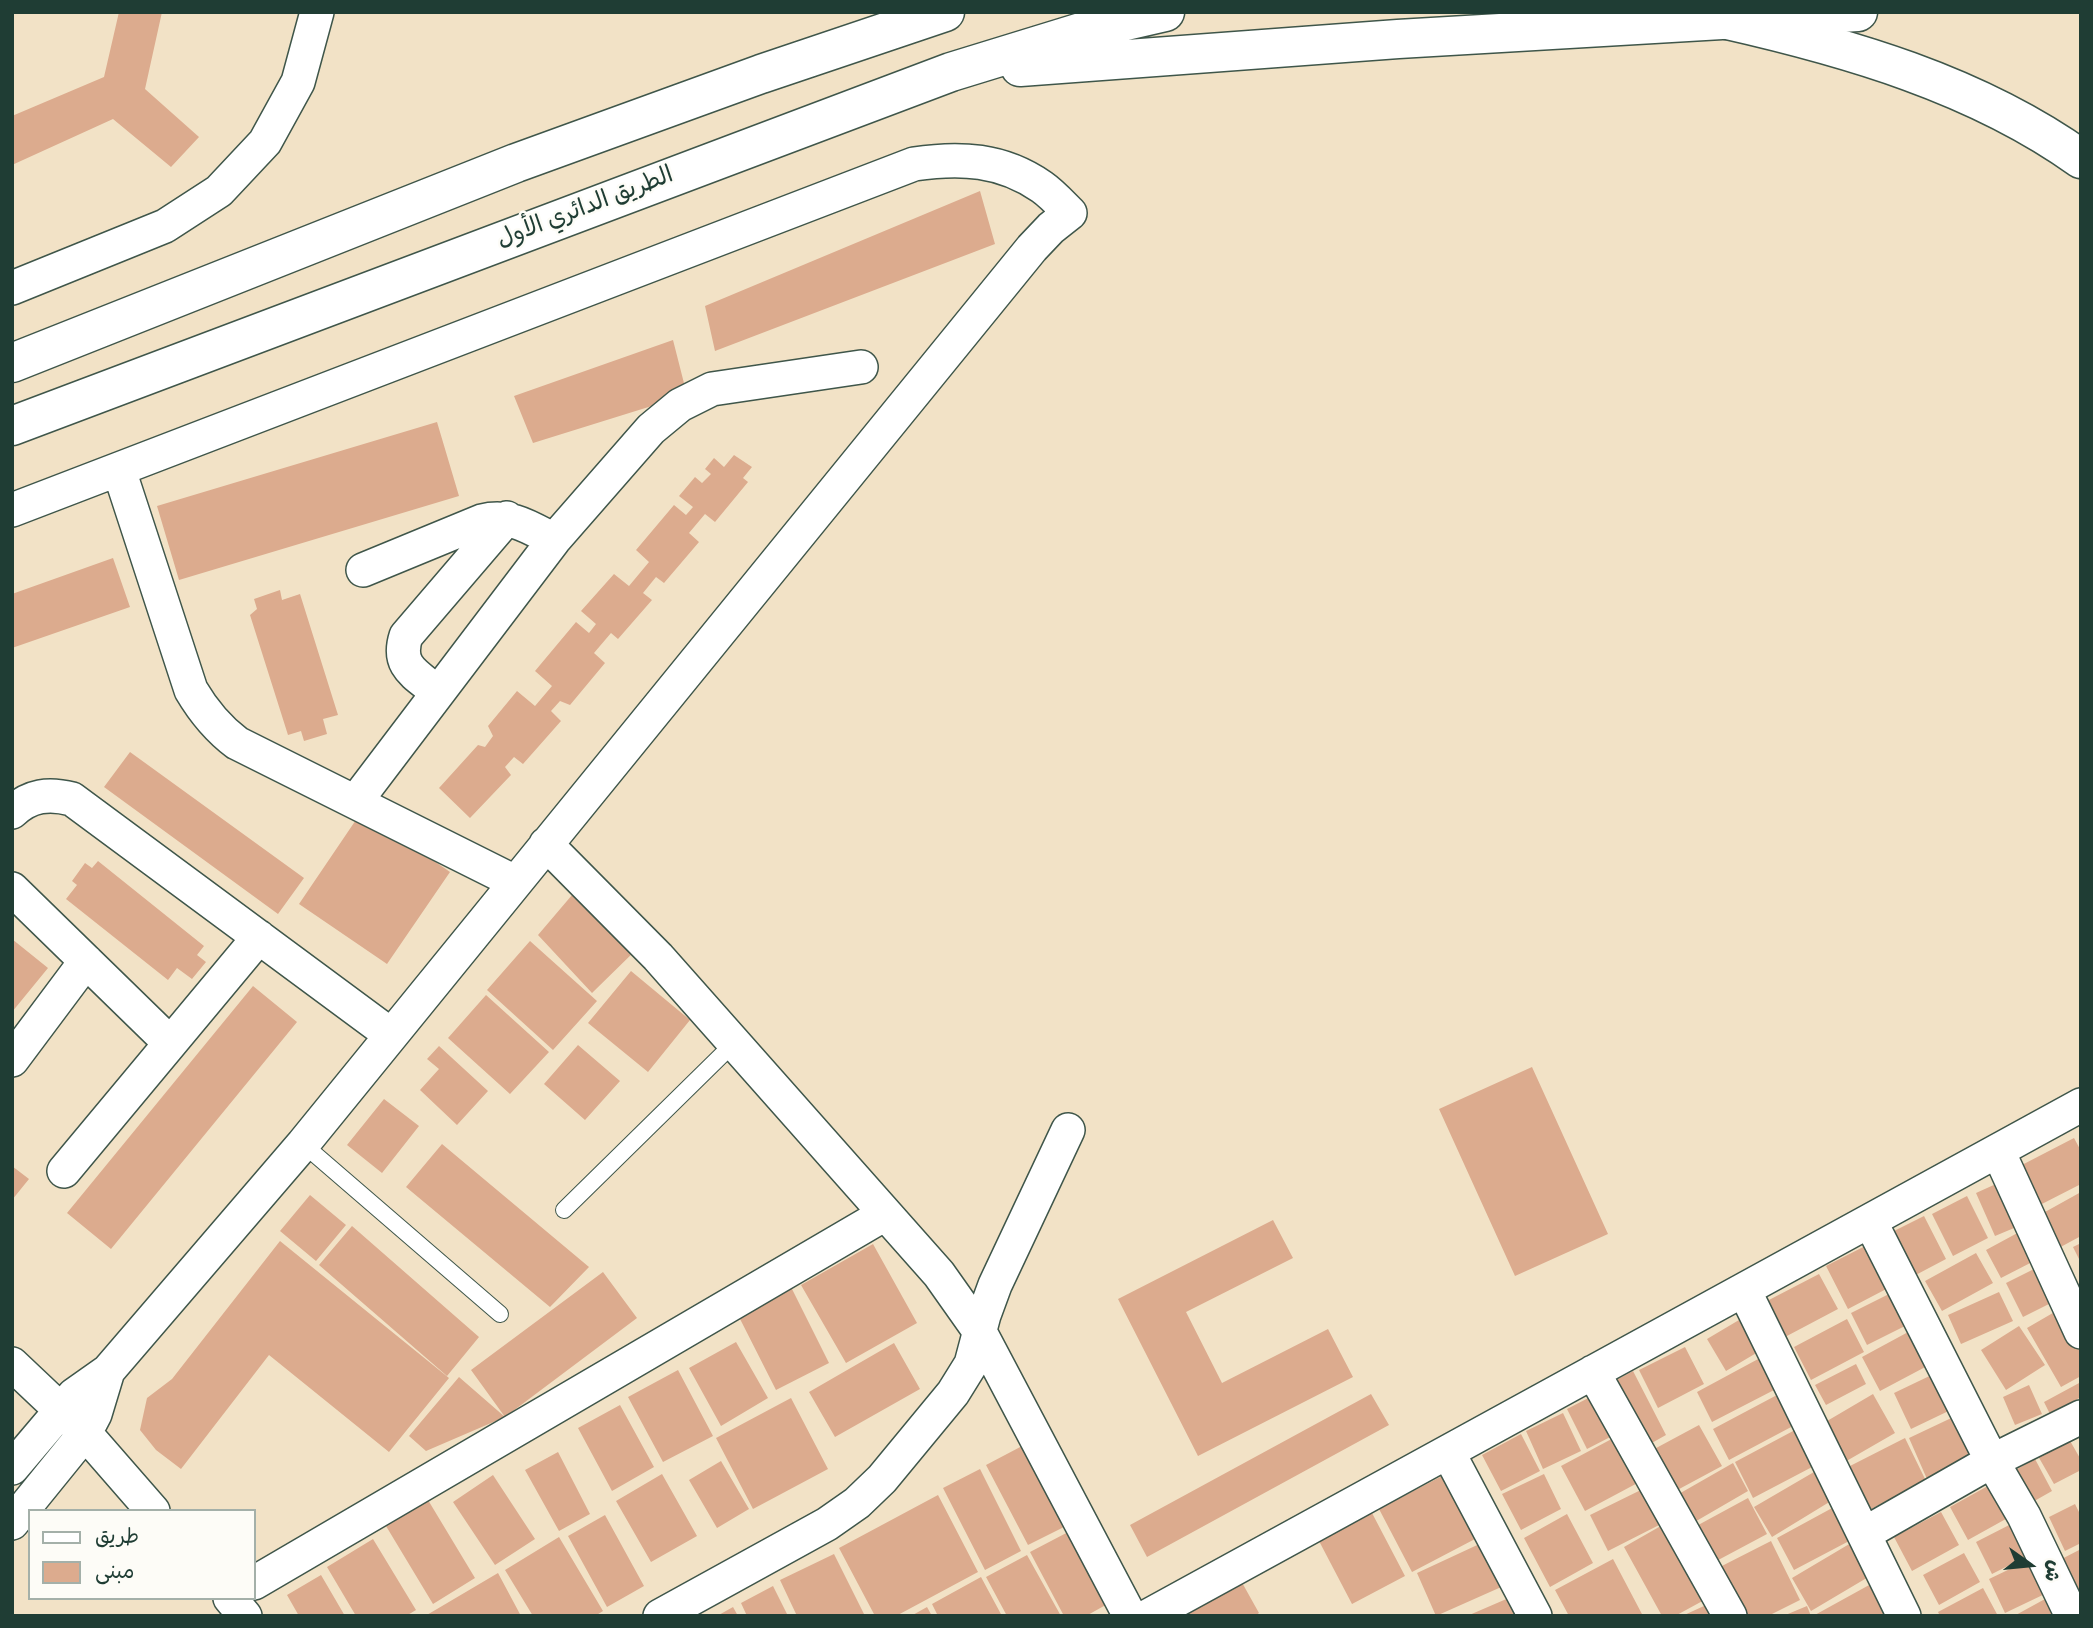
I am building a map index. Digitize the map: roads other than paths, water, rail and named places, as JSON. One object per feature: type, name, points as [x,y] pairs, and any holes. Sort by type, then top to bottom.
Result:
[{"type":"main road","points":[[761,74],[864,12]]},
{"type":"main road","points":[[12,363],[516,163],[761,74],[945,12]]},
{"type":"main road","name":"الطريق الدائري الأول","points":[[12,426],[951,72],[1091,29],[1165,12]]},
{"type":"main road","points":[[951,72],[1270,47],[1858,12]]},
{"type":"main road","points":[[1723,19],[1840,48],[1909,72],[2023,123],[2081,159]]},
{"type":"street","points":[[12,288],[165,226],[219,191],[265,142],[298,82],[317,12]]},
{"type":"street","points":[[12,510],[914,164],[947,159],[981,162],[1013,171],[1042,187],[1070,213],[1032,247],[303,1144],[108,1371],[74,1395],[12,1468]]},
{"type":"street","points":[[356,801],[554,540],[651,429],[680,405],[712,388],[861,367]]},
{"type":"street","points":[[118,470],[191,690],[204,712],[220,730],[237,743],[516,883]]},
{"type":"street","points":[[363,570],[482,521],[507,518],[554,540]]},
{"type":"street","points":[[437,692],[408,668],[403,658],[406,636],[507,518]]},
{"type":"street","points":[[12,812],[26,801],[40,796],[56,795],[72,799],[391,1035]]},
{"type":"street","points":[[547,844],[658,957],[939,1274],[980,1332],[1130,1616]]},
{"type":"street","points":[[12,889],[170,1043]]},
{"type":"street","points":[[64,1171],[259,937]]},
{"type":"street","points":[[12,1060],[86,961]]},
{"type":"street","points":[[1148,1616],[2081,1105]]},
{"type":"street","points":[[660,1616],[827,1524],[870,1491],[953,1393],[971,1364],[995,1285],[1068,1130]]},
{"type":"street","points":[[1998,1151],[2081,1332]]},
{"type":"street","points":[[256,1582],[885,1214]]},
{"type":"street","points":[[1870,1221],[1992,1461],[2024,1516],[2072,1616]]},
{"type":"street","points":[[1744,1290],[1904,1616]]},
{"type":"street","points":[[12,1364],[85,1433],[151,1509]]},
{"type":"street","points":[[12,1522],[85,1433],[95,1414],[108,1371]]},
{"type":"street","points":[[1593,1372],[1730,1616]]},
{"type":"street","points":[[1864,1534],[1992,1461],[2081,1417]]},
{"type":"street","points":[[1448,1452],[1535,1616]]},
{"type":"street","points":[[232,1600],[245,1616]]},
{"type":"lane","points":[[564,1210],[733,1044]]},
{"type":"lane","points":[[303,1144],[500,1314]]}]
